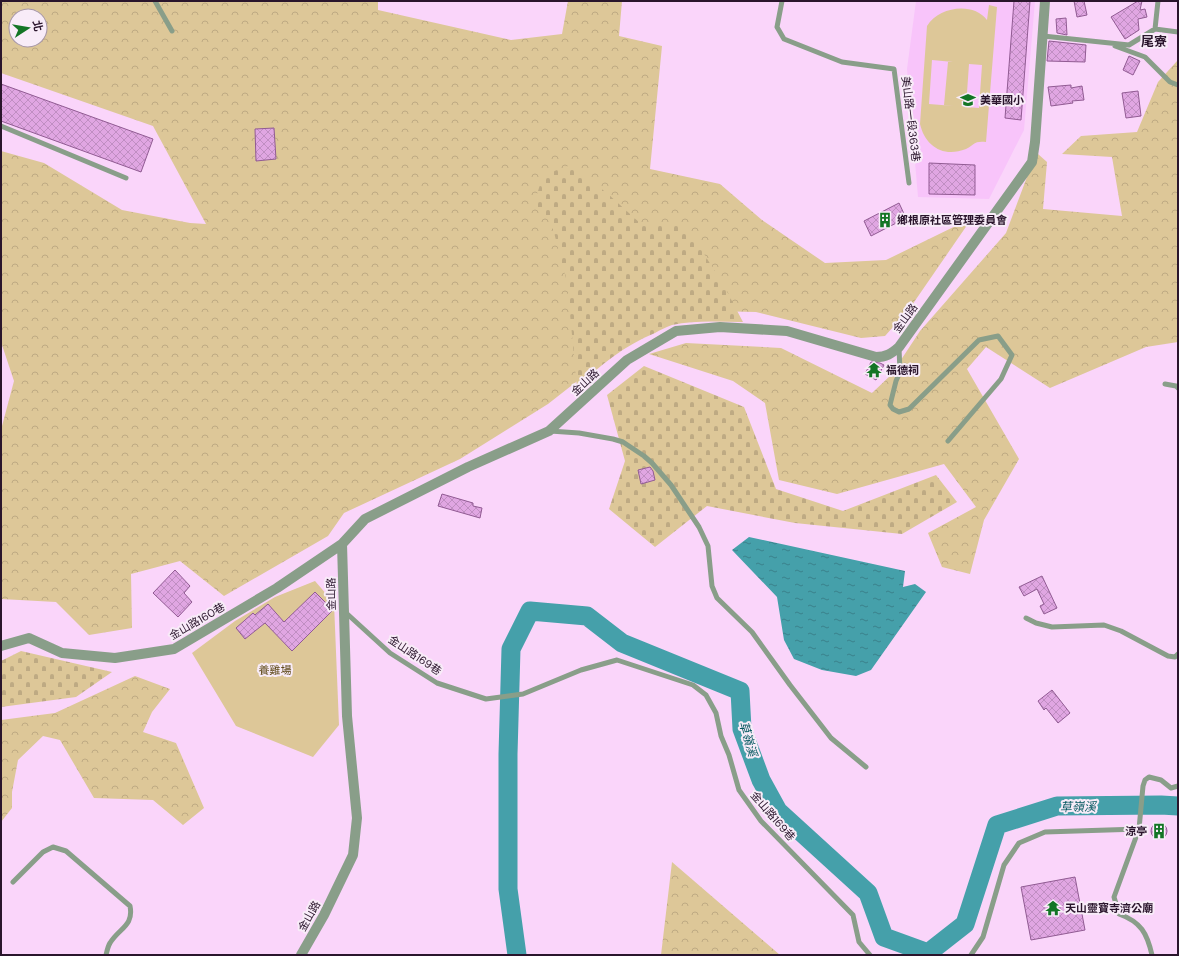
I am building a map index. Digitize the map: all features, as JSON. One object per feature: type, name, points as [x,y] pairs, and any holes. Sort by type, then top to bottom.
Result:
[{"type":"street","name":"金山路","points":[[301,955],[324,915],[353,855],[357,818],[347,716],[342,544],[365,519],[468,467],[549,431],[627,360],[676,331],[720,327],[787,331],[876,358],[885,357],[899,347],[1032,162],[1035,142],[1045,1]]},
{"type":"street","name":"金山路160巷","points":[[1,646],[29,638],[62,653],[115,658],[174,649],[277,588],[342,544]]},
{"type":"lane","points":[[155,1],[172,31]]},
{"type":"lane","name":"美山路一段363巷","points":[[782,1],[777,27],[784,39],[842,62],[894,70],[909,183]]},
{"type":"lane","points":[[1155,29],[1158,1]]},
{"type":"lane","points":[[1043,36],[1129,45],[1155,29],[1178,32]]},
{"type":"lane","points":[[1111,44],[1145,57],[1170,82],[1178,85]]},
{"type":"lane","points":[[1,126],[126,178]]},
{"type":"lane","points":[[899,347],[900,372],[896,381],[890,405],[893,409],[899,412],[909,409],[979,340],[998,336],[1012,355],[1000,379],[948,441]]},
{"type":"lane","points":[[1165,384],[1176,386],[1178,388]]},
{"type":"lane","points":[[549,431],[579,433],[623,442],[652,463],[671,485],[699,527],[708,546],[712,586],[717,598],[752,632],[794,691],[831,738],[866,767]]},
{"type":"lane","name":"金山路169巷","points":[[343,610],[390,653],[437,683],[486,699],[523,694],[581,670],[617,660],[693,685],[706,695],[716,712],[721,736],[729,755],[738,790],[761,821],[853,915],[859,942],[870,955]]},
{"type":"lane","points":[[1026,618],[1036,623],[1052,627],[1104,625],[1121,631],[1168,656],[1175,657],[1178,654]]},
{"type":"lane","points":[[1152,955],[1148,938],[1140,926],[1130,918],[1119,914],[1114,897],[1139,829],[1143,786],[1145,780],[1149,777],[1161,780],[1171,788],[1178,786]]},
{"type":"lane","points":[[971,955],[983,937],[1004,865],[1019,843],[1045,832],[1139,829]]},
{"type":"lane","points":[[13,882],[43,852],[53,847],[66,851],[130,906],[132,914],[129,922],[110,943],[106,955]]},
{"type":"shaded area","name":"美華國小","points":[[916,1],[1035,1],[1024,130],[989,199],[918,197],[907,69]]},
{"type":"green space","points":[[1,1],[378,1],[378,10],[511,40],[562,34],[568,1],[622,1],[619,36],[662,46],[650,169],[720,184],[762,220],[825,263],[886,260],[972,218],[910,308],[885,336],[861,338],[756,312],[668,310],[548,404],[460,459],[344,513],[328,536],[224,596],[180,561],[131,574],[132,628],[89,635],[56,602],[1,599],[1,427],[14,381],[1,342],[1,151],[44,163],[122,210],[190,223],[206,224],[153,126],[1,73]]},
{"type":"green space","points":[[989,5],[997,7],[986,142],[977,142],[966,149],[958,151],[943,151],[931,144],[922,132],[920,124],[927,26],[932,19],[940,14],[957,9],[974,11],[981,14],[987,20]],"holes":[[[932,60],[953,62],[948,62],[944,105],[954,106],[929,104]],[[969,64],[982,65],[979,108],[966,107]]]},
{"type":"green space","points":[[1177,61],[1178,342],[1146,347],[1050,388],[986,347],[967,369],[1019,459],[984,520],[970,574],[942,567],[928,533],[976,507],[944,464],[837,494],[779,480],[765,403],[733,381],[649,354],[686,343],[781,348],[872,393],[891,375],[920,331],[1006,233],[1027,177],[1038,154],[1047,162],[1043,209],[1122,216],[1112,157],[1062,154],[1081,136],[1137,132],[1158,82]]},
{"type":"green space","points":[[571,165],[608,194],[641,224],[686,225],[724,286],[743,322],[698,322],[672,325],[644,338],[613,356],[577,388],[567,282],[551,221],[534,204],[543,175]]},
{"type":"green space","points":[[644,366],[744,407],[776,489],[843,511],[936,475],[957,502],[902,534],[795,523],[707,506],[655,547],[609,509],[625,461],[607,395]]},
{"type":"green space","name":"養雞場","points":[[315,581],[334,603],[339,725],[313,757],[236,726],[192,653],[235,621],[275,597]]},
{"type":"green space","points":[[21,651],[112,672],[76,697],[1,707],[1,661]]},
{"type":"green space","points":[[135,676],[170,689],[152,712],[143,732],[176,743],[204,808],[183,825],[153,800],[94,798],[60,740],[43,736],[18,760],[12,792],[12,808],[1,822],[1,720],[55,713]]},
{"type":"green space","points":[[672,862],[780,955],[661,955]]},
{"type":"water","points":[[749,537],[905,571],[903,587],[915,584],[926,592],[871,670],[856,676],[822,670],[794,659],[784,640],[777,597],[732,550]]},
{"type":"building","points":[[1014,1],[1030,1],[1021,120],[1005,118]]},
{"type":"building","points":[[1074,1],[1084,1],[1087,15],[1077,17]]},
{"type":"building","points":[[1138,1],[1142,1],[1140,10],[1145,9],[1147,17],[1138,19],[1139,30],[1125,39],[1111,17]]},
{"type":"building","points":[[1066,18],[1067,35],[1057,33],[1056,19]]},
{"type":"building","points":[[1049,41],[1086,45],[1085,62],[1047,61]]},
{"type":"building","points":[[1129,56],[1140,61],[1133,75],[1123,70]]},
{"type":"building","points":[[1,84],[153,139],[141,172],[1,121]]},
{"type":"building","points":[[1071,85],[1071,88],[1082,86],[1084,100],[1051,106],[1048,87]]},
{"type":"building","points":[[1138,91],[1141,116],[1126,118],[1122,93]]},
{"type":"building","points":[[274,128],[276,159],[256,161],[255,129]]},
{"type":"building","points":[[929,163],[975,165],[975,195],[929,194]]},
{"type":"building","name":"鄉根原社區管理委員會","points":[[899,203],[906,218],[871,236],[864,221]]},
{"type":"building","name":"福德祠","points":[[871,362],[884,365],[876,380],[865,374]]},
{"type":"building","points":[[650,467],[653,471],[655,480],[641,484],[638,470]]},
{"type":"building","points":[[442,494],[473,503],[473,506],[482,508],[480,518],[438,506]]},
{"type":"building","points":[[175,570],[190,586],[184,593],[192,602],[178,617],[153,593]]},
{"type":"building","points":[[1042,576],[1057,608],[1044,614],[1040,606],[1044,604],[1037,589],[1024,596],[1019,587]]},
{"type":"building","points":[[315,592],[333,610],[292,651],[265,623],[245,639],[236,628],[253,613],[255,615],[268,604],[284,622]]},
{"type":"building","points":[[1052,690],[1070,713],[1058,723],[1046,708],[1044,710],[1038,701]]},
{"type":"building","name":"涼亭","points":[[1159,823],[1165,825],[1167,831],[1165,837],[1159,839],[1153,837],[1151,831],[1153,825]]},
{"type":"building","name":"天山靈寶寺濟公廟","points":[[1075,877],[1085,930],[1031,940],[1021,887]]},
{"type":"waterway","name":"草嶺溪","points":[[517,955],[508,889],[508,754],[511,649],[530,611],[587,616],[622,643],[740,691],[742,729],[761,780],[778,811],[868,893],[884,937],[928,953],[965,924],[997,825],[1057,806],[1178,806]]},
{"type":"place","name":"美華國小","points":[[968,100]]},
{"type":"place","name":"鄉根原社區管理委員會","points":[[885,220]]},
{"type":"place","name":"福德祠","points":[[874,370]]},
{"type":"place","name":"涼亭","points":[[1159,831]]},
{"type":"place","name":"天山靈寶寺濟公廟","points":[[1053,908]]},
{"type":"district","name":"尾寮","points":[[1154,41]]}]
